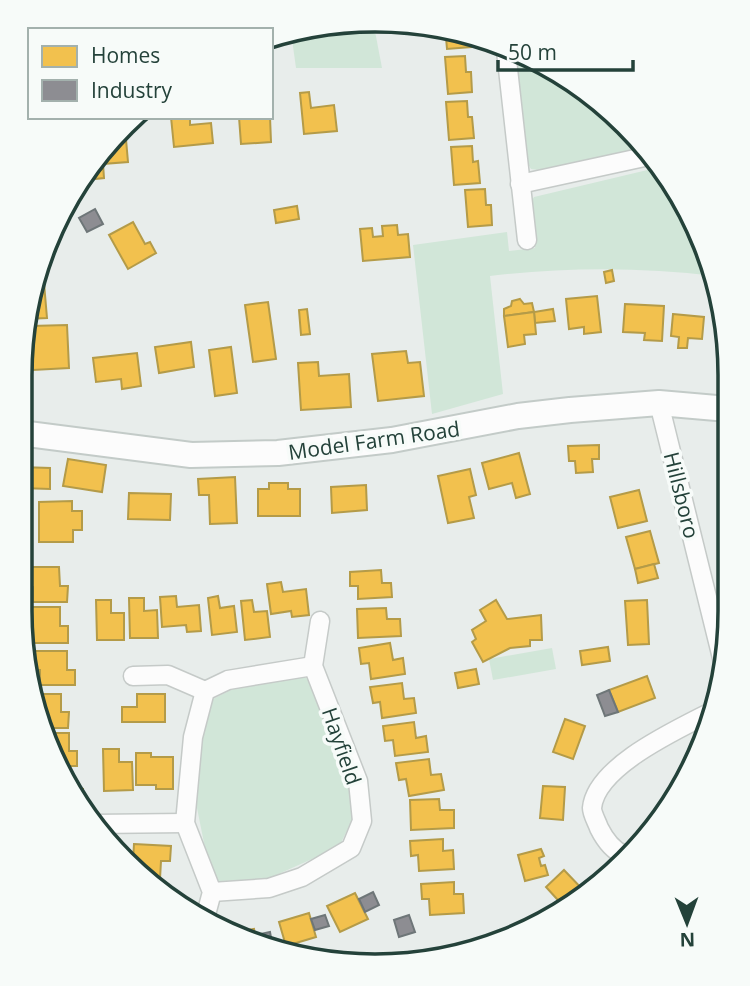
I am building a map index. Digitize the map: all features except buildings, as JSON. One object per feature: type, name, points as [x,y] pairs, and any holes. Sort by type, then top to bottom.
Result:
[{"type":"main road","name":"Model Farm Road","points":[[32,435],[191,455],[278,453],[392,440],[557,411],[659,403],[718,408]]},
{"type":"street","points":[[507,58],[527,240]]},
{"type":"street","points":[[520,184],[641,158]]},
{"type":"street","name":"Hillsboro","points":[[659,403],[717,639]]},
{"type":"street","points":[[133,676],[168,676],[205,691],[228,680],[313,666],[320,621]]},
{"type":"street","name":"Hayfield","points":[[212,892],[269,888],[302,877],[351,849],[362,821],[358,781],[313,666]]},
{"type":"street","points":[[205,691],[193,737],[185,823],[212,892],[207,910]]},
{"type":"street","points":[[619,853],[614,851],[601,833],[592,811],[596,795],[604,781],[640,750],[701,718]]},
{"type":"street","points":[[105,824],[185,823]]},
{"type":"green space","points":[[375,32],[382,68],[296,68],[292,42],[330,34]]},
{"type":"green space","points":[[514,61],[566,89],[584,102],[635,151],[546,171],[531,169],[525,159]]},
{"type":"green space","points":[[650,169],[683,223],[703,275],[603,269],[490,276],[503,394],[432,414],[413,245],[507,232],[509,251],[535,248],[531,202],[534,197]]},
{"type":"green space","points":[[552,648],[556,669],[493,680],[489,659]]},
{"type":"green space","points":[[301,674],[312,683],[353,798],[353,818],[339,847],[265,880],[219,881],[210,873],[190,773],[207,702],[241,685]]}]
